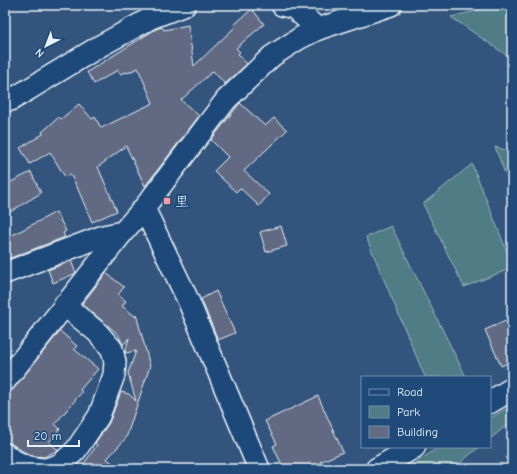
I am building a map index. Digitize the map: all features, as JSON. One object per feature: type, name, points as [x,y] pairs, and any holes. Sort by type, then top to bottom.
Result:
[{"type":"main road","points":[[491,401],[512,388]]},
{"type":"main road","points":[[377,469],[412,448]]},
{"type":"street","points":[[5,101],[10,100],[100,46],[151,18],[185,5]]},
{"type":"street","points":[[282,5],[294,8],[318,29]]},
{"type":"street","points":[[5,381],[64,305],[144,208],[226,100],[272,56],[300,38],[318,29],[390,5]]},
{"type":"street","points":[[144,208],[188,300],[259,469]]},
{"type":"street","points":[[5,273],[103,236],[123,232]]},
{"type":"street","points":[[47,469],[61,464],[76,450],[99,416],[114,375],[115,362],[112,349],[97,332],[64,305]]},
{"type":"street","points":[[5,454],[29,468],[43,469]]},
{"type":"green space","points":[[499,5],[512,5],[512,59],[451,17]]},
{"type":"green space","points":[[495,147],[512,152],[512,192]]},
{"type":"green space","points":[[472,164],[512,264],[512,268],[464,287],[423,204]]},
{"type":"green space","points":[[391,226],[466,376],[425,376],[366,237]]},
{"type":"green space","points":[[506,409],[512,416],[512,421],[491,438],[491,417]]},
{"type":"green space","points":[[438,448],[478,448],[453,469],[407,469]]},
{"type":"building","points":[[252,9],[264,24],[236,48],[240,52],[238,54],[247,64],[225,84],[213,71],[181,100],[199,116],[146,185],[145,186],[126,146],[98,167],[117,211],[92,222],[70,174],[65,177],[50,152],[30,164],[20,148],[43,134],[42,132],[59,117],[61,119],[79,104],[92,119],[95,117],[101,128],[153,103],[138,68],[127,73],[120,74],[118,70],[94,84],[87,72],[156,29],[162,27],[164,30],[188,25],[194,66],[235,27],[234,25]]},
{"type":"building","points":[[240,103],[265,126],[274,118],[287,130],[244,171],[269,194],[259,206],[240,188],[236,192],[214,171],[228,157],[211,140]]},
{"type":"building","points":[[31,172],[41,193],[5,215],[5,185]]},
{"type":"building","points":[[56,212],[66,231],[63,233],[65,237],[5,260],[5,239]]},
{"type":"building","points":[[281,226],[287,246],[266,252],[260,232]]},
{"type":"building","points":[[71,261],[76,273],[53,283],[48,270]]},
{"type":"building","points":[[106,273],[124,287],[118,295],[126,301],[122,306],[136,317],[136,314],[150,366],[126,438],[107,459],[121,469],[80,469],[97,445],[95,443],[109,423],[121,392],[129,394],[136,401],[128,373],[136,351],[125,353],[129,338],[123,345],[118,334],[82,304]]},
{"type":"building","points":[[216,291],[235,333],[218,340],[201,299]]},
{"type":"building","points":[[512,318],[512,361],[501,366],[485,330]]},
{"type":"building","points":[[60,331],[77,346],[74,349],[98,369],[80,390],[82,392],[55,424],[60,429],[49,442],[58,450],[44,457],[35,456],[5,442],[5,395],[14,388]]},
{"type":"building","points":[[318,396],[343,452],[320,462],[323,469],[284,469],[273,446],[277,444],[265,421]]},
{"type":"place","name":"里","points":[[167,201]]}]
